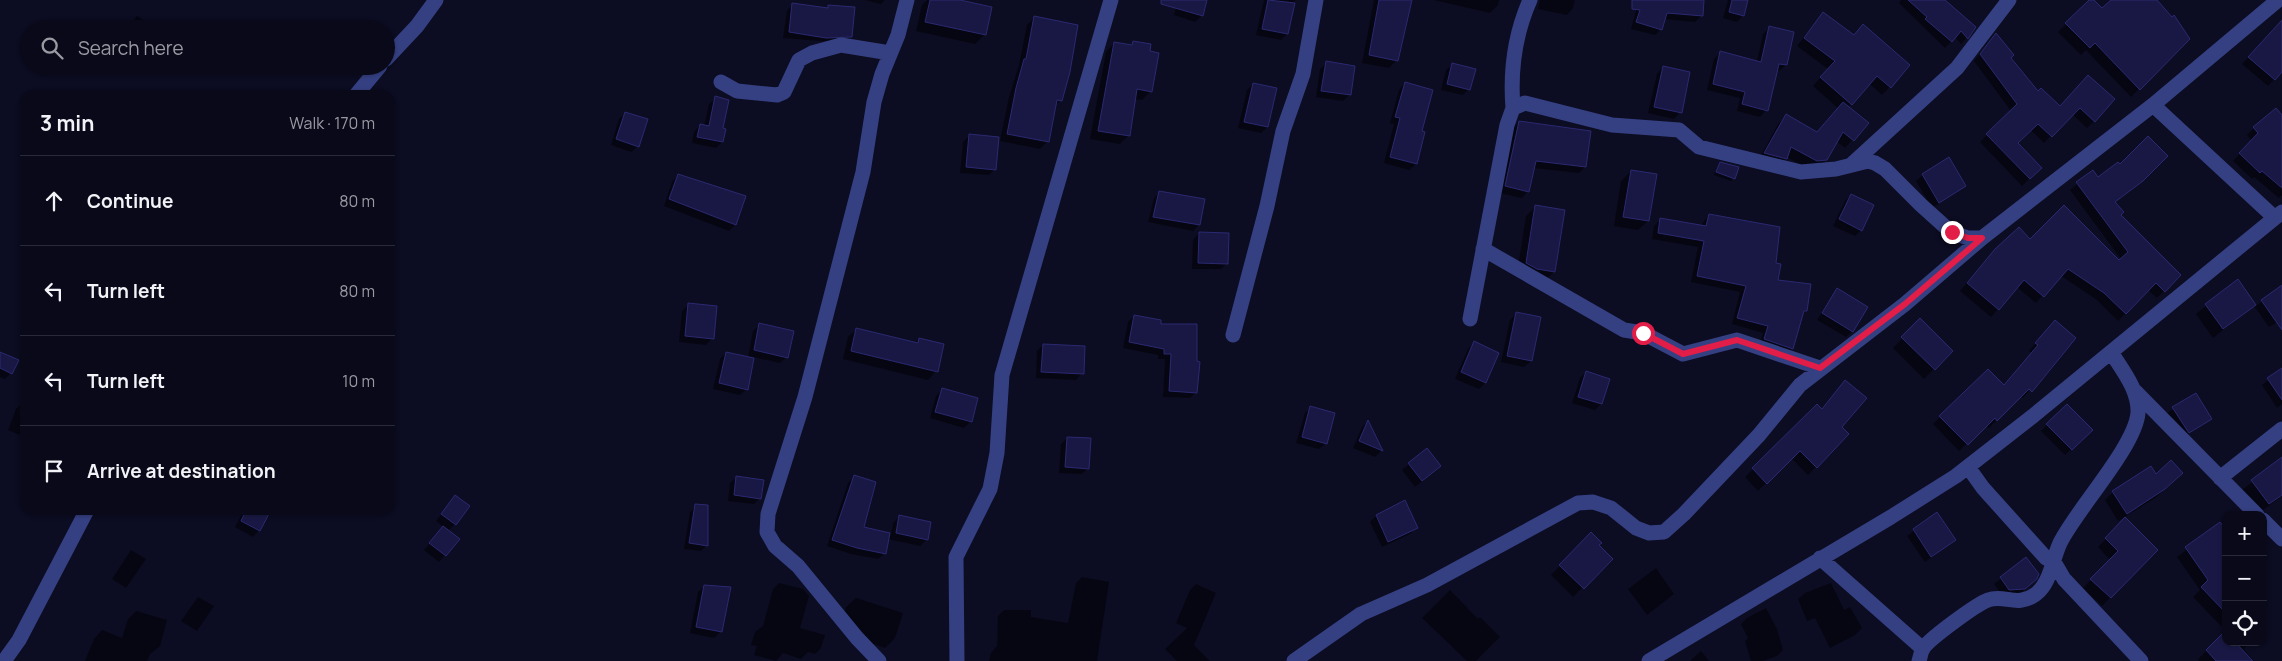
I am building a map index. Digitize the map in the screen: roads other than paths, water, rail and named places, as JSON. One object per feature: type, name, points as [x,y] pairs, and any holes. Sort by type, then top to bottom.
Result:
[{"type":"street","points":[[395,49],[417,26],[436,0]]},
{"type":"street","points":[[879,661],[857,638],[798,566],[775,546],[766,532],[768,514],[805,397],[863,172],[874,102],[898,35],[907,0]]},
{"type":"street","points":[[957,661],[956,557],[990,489],[997,453],[1002,375],[1111,0]]},
{"type":"street","points":[[1233,335],[1267,206],[1283,131],[1303,74],[1316,0]]},
{"type":"street","points":[[1470,319],[1507,125],[1512,108],[1510,79],[1521,19],[1530,0]]},
{"type":"street","points":[[1852,165],[1956,68],[2009,0]]},
{"type":"street","points":[[1294,661],[1361,614],[1427,585],[1578,502],[1593,502],[1611,508],[1636,528],[1649,533],[1664,532],[1684,514],[1759,436],[1800,385],[1905,304],[1982,238],[2153,105],[2278,0]]},
{"type":"street","points":[[721,82],[737,91],[777,95],[784,92],[799,60],[812,53],[841,46],[890,53]]},
{"type":"street","points":[[360,90],[373,75]]},
{"type":"street","points":[[1512,108],[1525,103],[1612,126],[1636,129],[1679,130],[1699,147],[1801,172],[1836,169],[1868,161],[1885,169],[1921,205],[1952,232],[1968,238],[1982,238]]},
{"type":"street","points":[[1657,659],[1820,558],[1891,518],[1968,467],[2279,215],[2153,105]]},
{"type":"street","points":[[1483,249],[1624,330],[1643,333],[1683,354],[1737,340],[1820,368]]},
{"type":"street","points":[[2111,352],[2135,391],[2254,511]]},
{"type":"street","points":[[1820,558],[1921,655],[1965,613],[1989,599],[1998,598],[2014,602],[2026,600],[2046,582],[2060,543],[2130,436],[2138,414],[2135,391]]},
{"type":"street","points":[[2220,478],[2282,429]]},
{"type":"street","points":[[1968,467],[1983,488],[2046,558],[2054,562],[2064,579],[2141,661]]},
{"type":"street","points":[[4,661],[19,640],[84,515]]},
{"type":"street","points":[[2267,524],[2282,539]]}]
